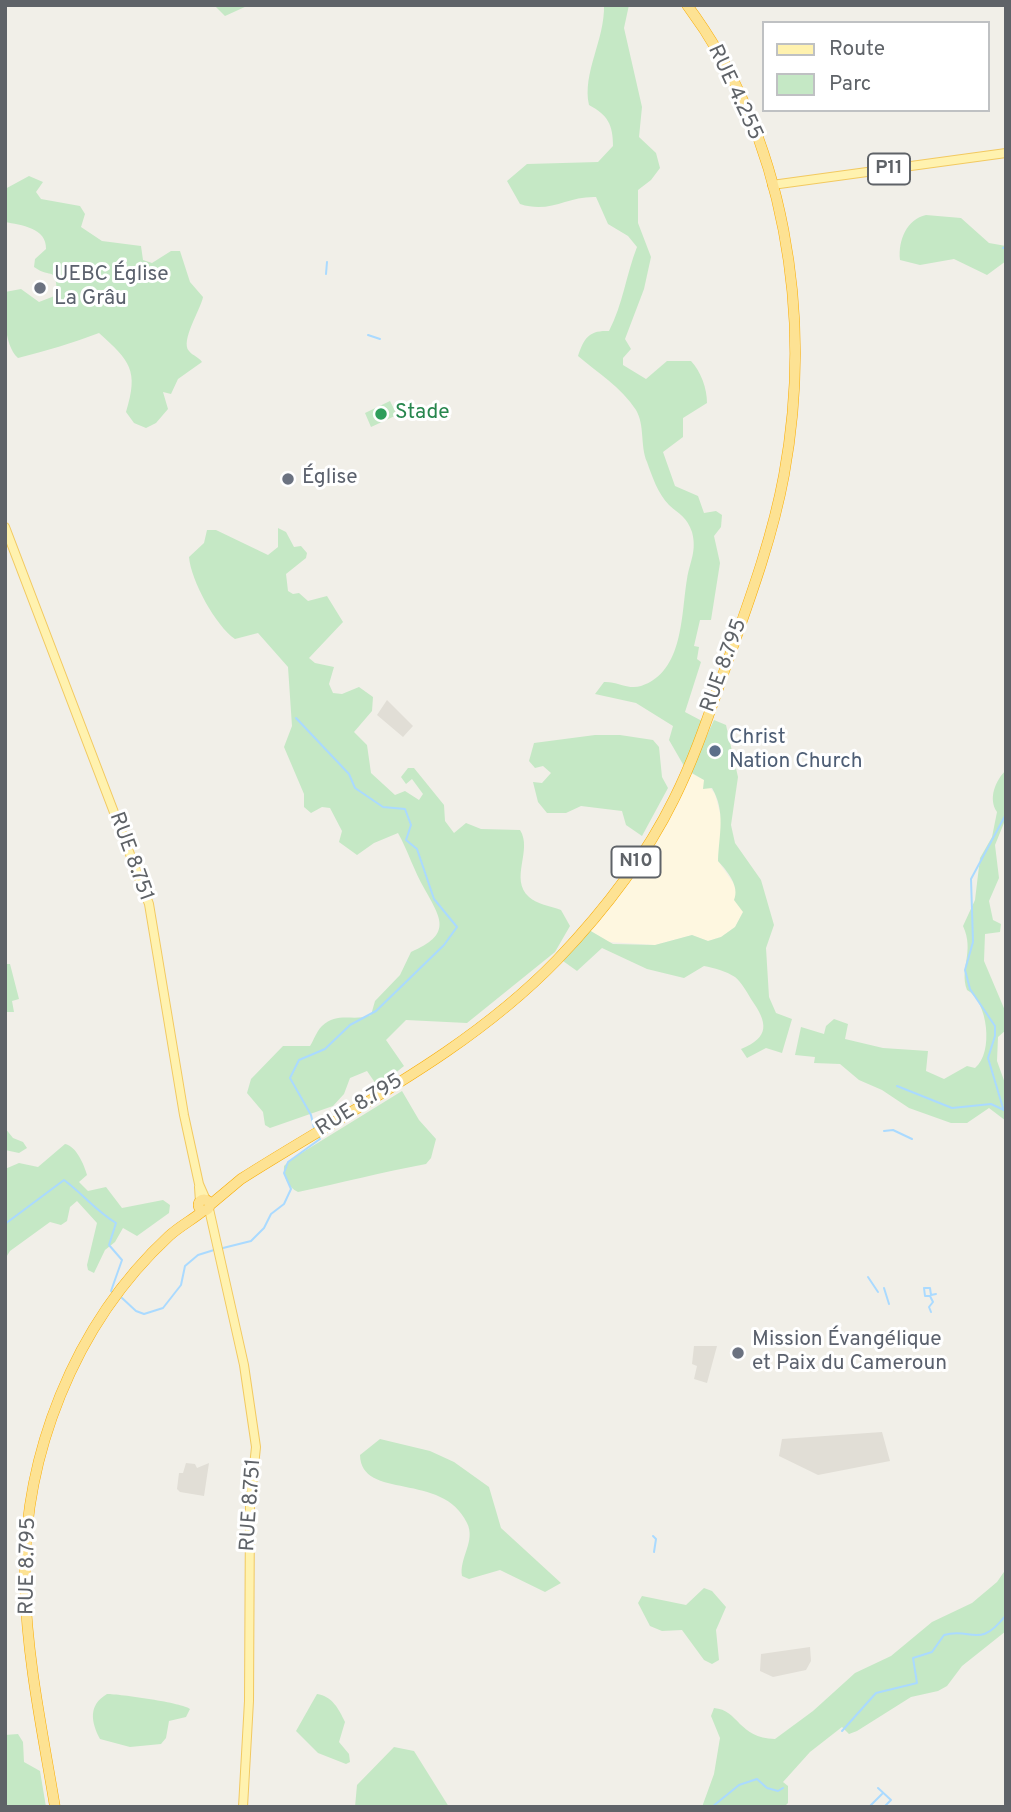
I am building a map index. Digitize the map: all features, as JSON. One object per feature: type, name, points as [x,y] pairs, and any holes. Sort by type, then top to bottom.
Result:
[{"type":"highway","name":"RUE 4.255","points":[[687,5],[734,84],[754,130],[772,186]]},
{"type":"highway","name":"RUE 8.795","points":[[55,1807],[27,1612],[26,1545],[35,1475],[60,1397],[90,1336],[135,1273],[188,1219],[227,1189],[431,1062],[508,1007],[591,923],[630,871],[665,817],[697,743],[736,639],[784,476],[793,409],[796,337],[791,271],[772,186]]},
{"type":"main road","name":"P11","points":[[772,186],[1006,153]]},
{"type":"main road","name":"RUE 8.751","points":[[5,527],[149,904],[177,1083],[199,1184],[236,1321],[256,1447],[250,1505],[249,1701],[243,1807]]},
{"type":"shaded area","points":[[387,700],[413,726],[403,737],[377,715]]},
{"type":"shaded area","points":[[685,770],[704,780],[715,794],[723,825],[718,861],[734,884],[743,912],[735,927],[721,937],[708,941],[692,935],[655,945],[609,942],[589,930],[637,858]]},
{"type":"shaded area","points":[[694,1346],[717,1346],[707,1383],[694,1379],[697,1366],[692,1364]]},
{"type":"shaded area","points":[[882,1432],[890,1461],[818,1475],[779,1456],[782,1439]]},
{"type":"shaded area","points":[[186,1463],[195,1464],[197,1468],[209,1463],[204,1496],[180,1492],[177,1489],[179,1473],[183,1473]]},
{"type":"shaded area","points":[[810,1647],[811,1661],[806,1670],[773,1677],[760,1671],[761,1654]]},
{"type":"green space","points":[[214,5],[245,5],[247,6],[225,16]]},
{"type":"green space","points":[[604,5],[629,5],[624,28],[642,107],[639,137],[656,153],[660,168],[651,180],[638,190],[638,223],[651,257],[644,289],[625,339],[631,349],[623,358],[623,365],[646,379],[667,361],[691,361],[698,370],[705,386],[707,403],[683,418],[683,437],[663,452],[675,486],[698,496],[704,513],[716,511],[722,515],[721,527],[714,536],[720,563],[711,620],[700,620],[694,646],[699,647],[697,659],[701,662],[685,712],[702,721],[684,766],[669,740],[673,726],[636,703],[595,694],[604,682],[641,686],[655,679],[665,668],[678,640],[693,550],[692,532],[688,523],[665,501],[653,479],[645,456],[641,422],[636,410],[616,387],[578,356],[588,336],[609,331],[637,247],[628,236],[608,224],[596,197],[531,207],[520,204],[507,181],[527,164],[598,162],[613,146],[608,121],[589,105],[588,93]]},
{"type":"green space","points":[[29,176],[43,182],[36,192],[41,199],[80,206],[85,214],[81,227],[102,241],[141,246],[143,260],[152,263],[171,251],[180,251],[190,282],[203,297],[187,340],[189,351],[202,362],[178,379],[171,394],[163,392],[168,409],[156,423],[146,428],[134,423],[126,412],[132,386],[129,367],[118,351],[99,333],[18,358],[13,352],[6,327],[5,292],[21,289],[39,302],[57,295],[54,276],[34,267],[35,259],[46,249],[42,236],[32,229],[5,222],[5,189]]},
{"type":"green space","points":[[926,215],[961,218],[989,243],[1006,246],[1006,261],[987,275],[954,259],[920,265],[900,260],[905,232],[914,221]]},
{"type":"green space","name":"Stade","points":[[390,401],[397,415],[371,427],[365,413]]},
{"type":"green space","points":[[278,528],[286,532],[294,547],[301,546],[307,553],[306,558],[286,574],[288,591],[299,593],[308,601],[327,596],[343,622],[309,658],[315,663],[334,667],[329,684],[333,693],[342,694],[359,687],[373,697],[372,711],[354,732],[367,745],[371,773],[395,795],[405,791],[419,800],[423,794],[412,779],[406,784],[401,777],[408,768],[414,768],[444,805],[445,821],[454,833],[466,823],[481,829],[520,830],[524,846],[521,873],[523,890],[536,901],[561,910],[570,926],[555,952],[467,1023],[406,1020],[386,1040],[404,1066],[378,1087],[367,1071],[350,1078],[344,1094],[333,1106],[270,1128],[265,1125],[263,1112],[247,1093],[251,1079],[283,1046],[310,1046],[320,1028],[328,1022],[371,1015],[375,1001],[400,975],[411,952],[433,939],[440,925],[398,833],[374,843],[357,855],[339,842],[342,831],[330,808],[322,807],[311,813],[304,807],[304,794],[284,747],[292,726],[288,667],[258,633],[235,639],[228,633],[213,614],[194,578],[189,557],[204,543],[207,530],[216,530],[268,555],[278,547]]},
{"type":"green space","points":[[714,720],[726,725],[738,777],[731,825],[735,843],[761,880],[774,925],[766,948],[769,997],[776,1013],[792,1019],[782,1053],[766,1048],[747,1058],[741,1049],[757,1040],[763,1022],[744,987],[728,973],[704,966],[684,978],[647,969],[602,948],[577,971],[563,961],[589,930],[613,944],[655,945],[692,935],[708,941],[721,937],[735,927],[743,912],[734,900],[732,879],[718,861],[721,823],[719,806],[712,788],[703,789],[704,780],[690,772]]},
{"type":"green space","points":[[595,735],[620,735],[653,740],[659,747],[662,777],[668,788],[642,836],[626,825],[622,811],[581,806],[566,813],[547,813],[538,802],[533,782],[542,783],[551,773],[543,766],[535,768],[529,761],[534,743]]},
{"type":"green space","points":[[1006,770],[1006,818],[995,845],[999,878],[989,901],[993,920],[1001,924],[1000,932],[985,934],[984,961],[1006,1013],[1006,1030],[998,1037],[997,1061],[1006,1086],[1006,1121],[989,1108],[967,1123],[951,1123],[909,1108],[882,1090],[859,1080],[840,1064],[814,1063],[815,1057],[795,1055],[801,1027],[824,1034],[826,1026],[834,1019],[848,1024],[845,1039],[883,1048],[928,1051],[926,1071],[944,1079],[967,1066],[975,1068],[981,1061],[985,1051],[986,1027],[980,1005],[967,990],[965,982],[968,944],[963,926],[975,900],[980,858],[992,837],[997,812],[993,802],[994,790]]},
{"type":"green space","points":[[5,964],[10,964],[19,999],[12,1001],[14,1012],[5,1012]]},
{"type":"green space","points":[[402,1091],[419,1120],[436,1139],[431,1158],[426,1164],[298,1192],[294,1190],[285,1178],[284,1166],[290,1160]]},
{"type":"green space","points":[[5,1128],[27,1148],[19,1153],[5,1150]]},
{"type":"green space","points":[[65,1144],[73,1148],[82,1161],[87,1175],[79,1182],[88,1191],[106,1187],[122,1208],[163,1200],[170,1205],[169,1213],[137,1236],[123,1228],[115,1242],[105,1250],[94,1273],[88,1270],[87,1265],[97,1223],[77,1201],[70,1207],[67,1221],[61,1225],[50,1222],[10,1251],[5,1259],[5,1169],[19,1163],[38,1167]]},
{"type":"green space","points":[[380,1439],[430,1451],[454,1462],[489,1487],[501,1528],[561,1583],[545,1592],[500,1570],[469,1579],[462,1576],[470,1536],[467,1523],[456,1507],[440,1497],[374,1478],[364,1469],[360,1455]]},
{"type":"green space","points":[[1006,1569],[1006,1631],[962,1666],[947,1686],[938,1691],[911,1697],[857,1731],[849,1734],[842,1727],[810,1752],[783,1782],[788,1786],[788,1803],[784,1807],[702,1807],[714,1774],[720,1738],[711,1716],[714,1708],[729,1714],[753,1734],[775,1739],[813,1711],[855,1673],[891,1656],[932,1622],[972,1603],[997,1582]]},
{"type":"green space","points":[[704,1588],[712,1591],[726,1607],[716,1630],[719,1660],[712,1664],[704,1660],[682,1630],[662,1631],[650,1626],[638,1603],[642,1596],[686,1605]]},
{"type":"green space","points":[[107,1694],[137,1697],[190,1709],[186,1717],[169,1721],[166,1738],[161,1744],[130,1747],[100,1739],[97,1733],[93,1720],[94,1709]]},
{"type":"green space","points":[[317,1694],[331,1700],[345,1722],[339,1742],[349,1754],[350,1762],[346,1764],[318,1753],[296,1731]]},
{"type":"green space","points":[[18,1734],[23,1742],[24,1762],[40,1771],[46,1807],[5,1807],[5,1735]]},
{"type":"green space","points":[[394,1747],[414,1751],[449,1807],[355,1807],[357,1785]]},
{"type":"waterway","points":[[326,274],[327,262]]},
{"type":"waterway","points":[[368,335],[380,339]]},
{"type":"waterway","points":[[296,718],[349,774],[355,788],[383,807],[405,809],[411,825],[406,840],[417,849],[434,899],[457,927],[444,945],[376,1011],[350,1025],[325,1049],[299,1060],[290,1078],[311,1115],[314,1128]]},
{"type":"waterway","points":[[1003,1108],[988,1058],[995,1036],[995,1026],[970,989],[965,970],[973,942],[971,879],[1006,814]]},
{"type":"waterway","points":[[897,1086],[952,1108],[991,1104],[1006,1111]]},
{"type":"waterway","points":[[884,1131],[893,1130],[912,1139]]},
{"type":"waterway","points":[[223,1248],[251,1241],[264,1228],[271,1214],[284,1204],[291,1189],[284,1173],[288,1162],[320,1139],[318,1136]]},
{"type":"waterway","points":[[5,1224],[64,1180],[116,1223],[109,1245],[122,1260],[111,1291],[114,1293]]},
{"type":"waterway","points":[[122,1298],[136,1311],[144,1314],[163,1308],[181,1285],[185,1266],[198,1255],[214,1250]]},
{"type":"waterway","points":[[868,1277],[878,1292]]},
{"type":"waterway","points":[[884,1288],[889,1304]]},
{"type":"waterway","points":[[924,1288],[925,1296],[930,1296],[933,1302],[929,1307],[931,1312]]},
{"type":"waterway","points":[[925,1288],[930,1288],[931,1295],[936,1294]]},
{"type":"waterway","points":[[653,1536],[656,1539],[654,1552]]},
{"type":"waterway","points":[[842,1731],[876,1693],[917,1683],[913,1658],[932,1652],[944,1635],[982,1635],[997,1626],[1006,1615]]},
{"type":"waterway","points":[[712,1807],[739,1785],[757,1779],[767,1788],[778,1791],[783,1788]]},
{"type":"waterway","points":[[878,1788],[891,1800],[884,1807]]},
{"type":"waterway","points":[[869,1807],[882,1794]]},
{"type":"place","name":"UEBC Église La Grâu","points":[[40,288]]},
{"type":"place","name":"Stade","points":[[381,414]]},
{"type":"place","name":"Église","points":[[288,479]]},
{"type":"place","name":"Christ Nation Church","points":[[715,751]]},
{"type":"place","name":"Mission Évangélique et Paix du Cameroun","points":[[738,1353]]}]
